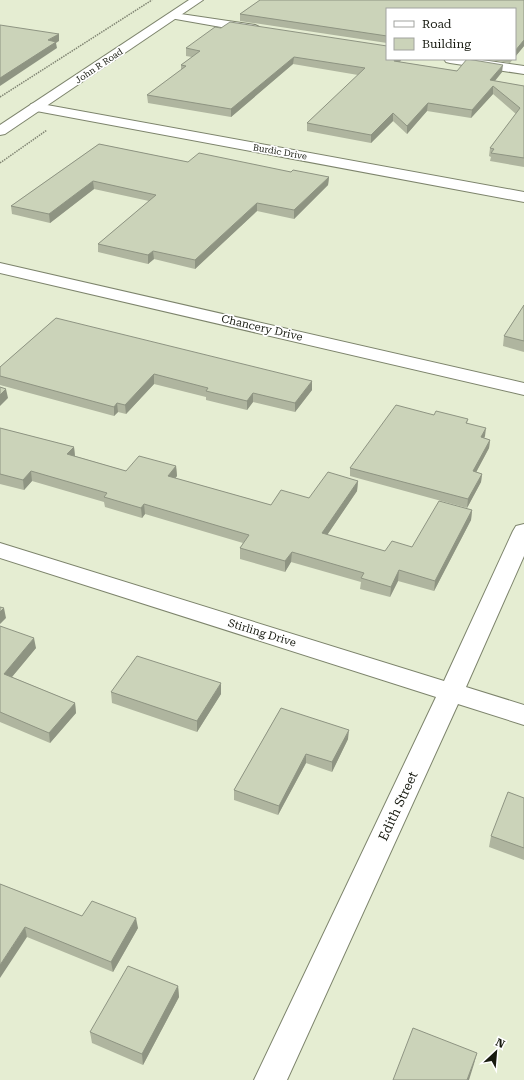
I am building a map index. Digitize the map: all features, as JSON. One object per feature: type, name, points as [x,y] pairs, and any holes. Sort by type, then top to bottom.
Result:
[{"type":"street","name":"John R Road","points":[[0,131],[197,0]]},
{"type":"street","points":[[174,16],[265,30]]},
{"type":"street","points":[[457,60],[524,70]]},
{"type":"street","name":"Burdic Drive","points":[[36,107],[524,197]]},
{"type":"street","name":"Chancery Drive","points":[[0,268],[524,389]]},
{"type":"street","name":"Edith Street","points":[[270,1080],[451,692],[524,531]]},
{"type":"street","name":"Stirling Drive","points":[[0,550],[524,715]]},
{"type":"path","points":[[0,97],[152,0]]},
{"type":"path","points":[[0,163],[50,128]]},
{"type":"building","points":[[260,0],[524,0],[524,40],[516,50],[516,8],[386,8],[386,36],[240,14]]},
{"type":"building","points":[[230,22],[386,46],[386,60],[394,60],[457,71],[466,60],[503,65],[490,80],[524,86],[524,158],[491,153],[494,149],[490,148],[520,108],[493,86],[472,110],[428,103],[407,126],[393,113],[371,135],[307,123],[365,68],[294,57],[231,109],[147,95],[186,66],[181,65],[200,51],[186,48],[215,27],[221,28]]},
{"type":"building","points":[[0,25],[59,34],[48,40],[56,42],[0,78]]},
{"type":"building","points":[[99,144],[188,162],[199,153],[291,172],[293,170],[329,177],[294,210],[257,203],[195,260],[153,251],[148,255],[98,244],[156,195],[93,181],[49,214],[11,206]]},
{"type":"building","points":[[524,305],[524,341],[504,336]]},
{"type":"building","points":[[56,318],[312,381],[295,403],[253,393],[247,401],[206,391],[208,388],[154,374],[125,405],[117,403],[114,407],[0,376],[0,367]]},
{"type":"building","points":[[0,387],[6,389],[0,395]]},
{"type":"building","points":[[396,405],[434,415],[436,411],[468,419],[466,423],[486,428],[481,437],[490,440],[473,471],[482,474],[468,499],[350,468]]},
{"type":"building","points":[[0,428],[74,447],[67,454],[126,471],[139,456],[176,466],[168,476],[271,505],[281,490],[309,498],[328,472],[358,481],[322,533],[385,551],[392,541],[412,547],[439,501],[472,510],[435,581],[399,570],[391,587],[361,578],[364,573],[292,552],[285,561],[240,548],[249,535],[144,504],[141,508],[104,497],[107,493],[31,471],[23,480],[0,474]]},
{"type":"building","points":[[0,626],[34,638],[4,674],[75,703],[49,733],[0,712]]},
{"type":"building","points":[[137,656],[221,683],[197,721],[111,692]]},
{"type":"building","points":[[281,708],[349,730],[332,762],[306,754],[279,806],[234,790]]},
{"type":"building","points":[[508,792],[524,798],[524,848],[491,836]]},
{"type":"building","points":[[0,884],[82,916],[92,901],[136,918],[111,962],[25,927],[0,965]]},
{"type":"building","points":[[128,966],[178,986],[142,1054],[90,1032]]},
{"type":"building","points":[[413,1028],[477,1053],[467,1080],[393,1080]]}]
